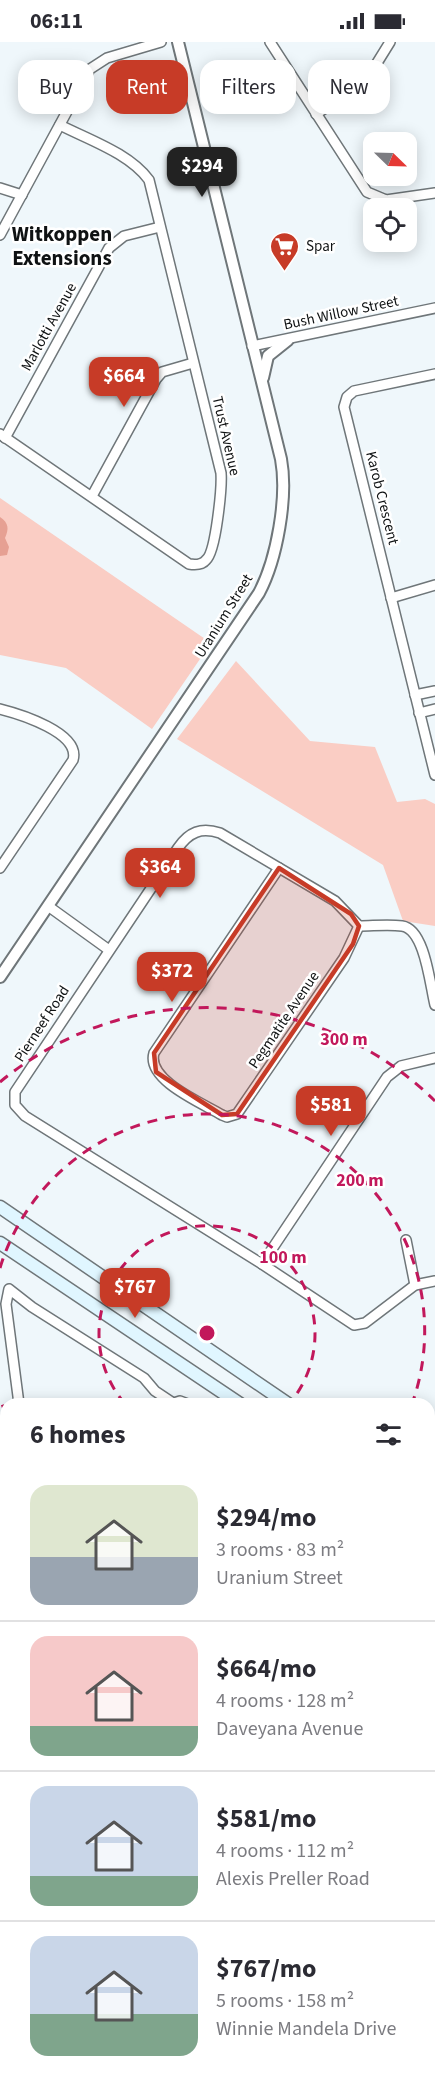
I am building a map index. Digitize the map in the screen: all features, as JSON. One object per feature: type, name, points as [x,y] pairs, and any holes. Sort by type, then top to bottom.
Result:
[{"type":"main road","points":[[0,1207],[279,1398]]},
{"type":"main road","points":[[0,1243],[231,1398]]},
{"type":"street","points":[[0,235],[90,69],[96,64],[161,42]]},
{"type":"street","name":"Uranium Street","points":[[0,977],[263,587],[275,544],[283,483],[281,459],[178,42]]},
{"type":"street","points":[[270,42],[308,101]]},
{"type":"street","points":[[379,60],[390,42]]},
{"type":"street","points":[[316,114],[358,181],[375,197],[386,200],[435,193]]},
{"type":"street","name":"Trust Avenue","points":[[3,436],[189,564],[196,565],[206,561],[211,549],[221,497],[221,473],[149,180],[140,169],[60,125]]},
{"type":"street","points":[[0,188],[22,195]]},
{"type":"street","name":"Marlotti Avenue","points":[[3,436],[109,248],[124,236],[160,227]]},
{"type":"street","name":"Bush Willow Street","points":[[252,346],[435,308]]},
{"type":"street","points":[[263,384],[263,371],[268,356],[288,340]]},
{"type":"street","points":[[92,496],[156,379],[162,372],[193,363]]},
{"type":"street","name":"Karob Crescent","points":[[435,374],[354,391],[345,402],[345,416],[435,775]]},
{"type":"street","points":[[391,598],[435,585]]},
{"type":"street","points":[[415,695],[435,691]]},
{"type":"street","points":[[419,713],[435,709]]},
{"type":"street","points":[[0,710],[51,729],[72,745],[75,752],[73,760],[0,868]]},
{"type":"street","name":"Pierneef Road","points":[[360,926],[342,906],[220,833],[197,831],[184,840],[109,950],[15,1092],[15,1105],[25,1116],[262,1264],[354,1325],[365,1323],[415,1285],[435,1281]]},
{"type":"street","name":"Pegmatite Avenue","points":[[279,868],[153,1058],[153,1065],[160,1077],[222,1114],[234,1115],[243,1107],[344,958],[360,926]]},
{"type":"street","points":[[48,906],[109,950]]},
{"type":"street","points":[[360,926],[404,926],[414,932],[421,944],[435,1005]]},
{"type":"street","points":[[262,1264],[387,1077],[401,1066],[435,1058]]},
{"type":"street","points":[[406,1240],[415,1285]]},
{"type":"street","points":[[18,1398],[6,1304],[6,1293],[9,1289],[32,1307],[144,1378],[164,1398]]},
{"type":"highlighted area","points":[[279,868],[351,914],[359,926],[353,944],[237,1114],[222,1115],[156,1072],[154,1053]]},
{"type":"shaded area","points":[[0,498],[211,643],[152,729],[66,668],[0,655]]},
{"type":"shaded area","points":[[0,517],[7,526],[5,538],[9,547],[7,555],[0,556]]},
{"type":"shaded area","points":[[236,661],[310,741],[375,747],[397,802],[425,799],[435,804],[435,926],[403,921],[383,865],[177,739]]},
{"type":"place","name":"Spar","points":[[285,272]]},
{"type":"district","name":"Witkoppen Extensions","points":[[62,246]]}]
